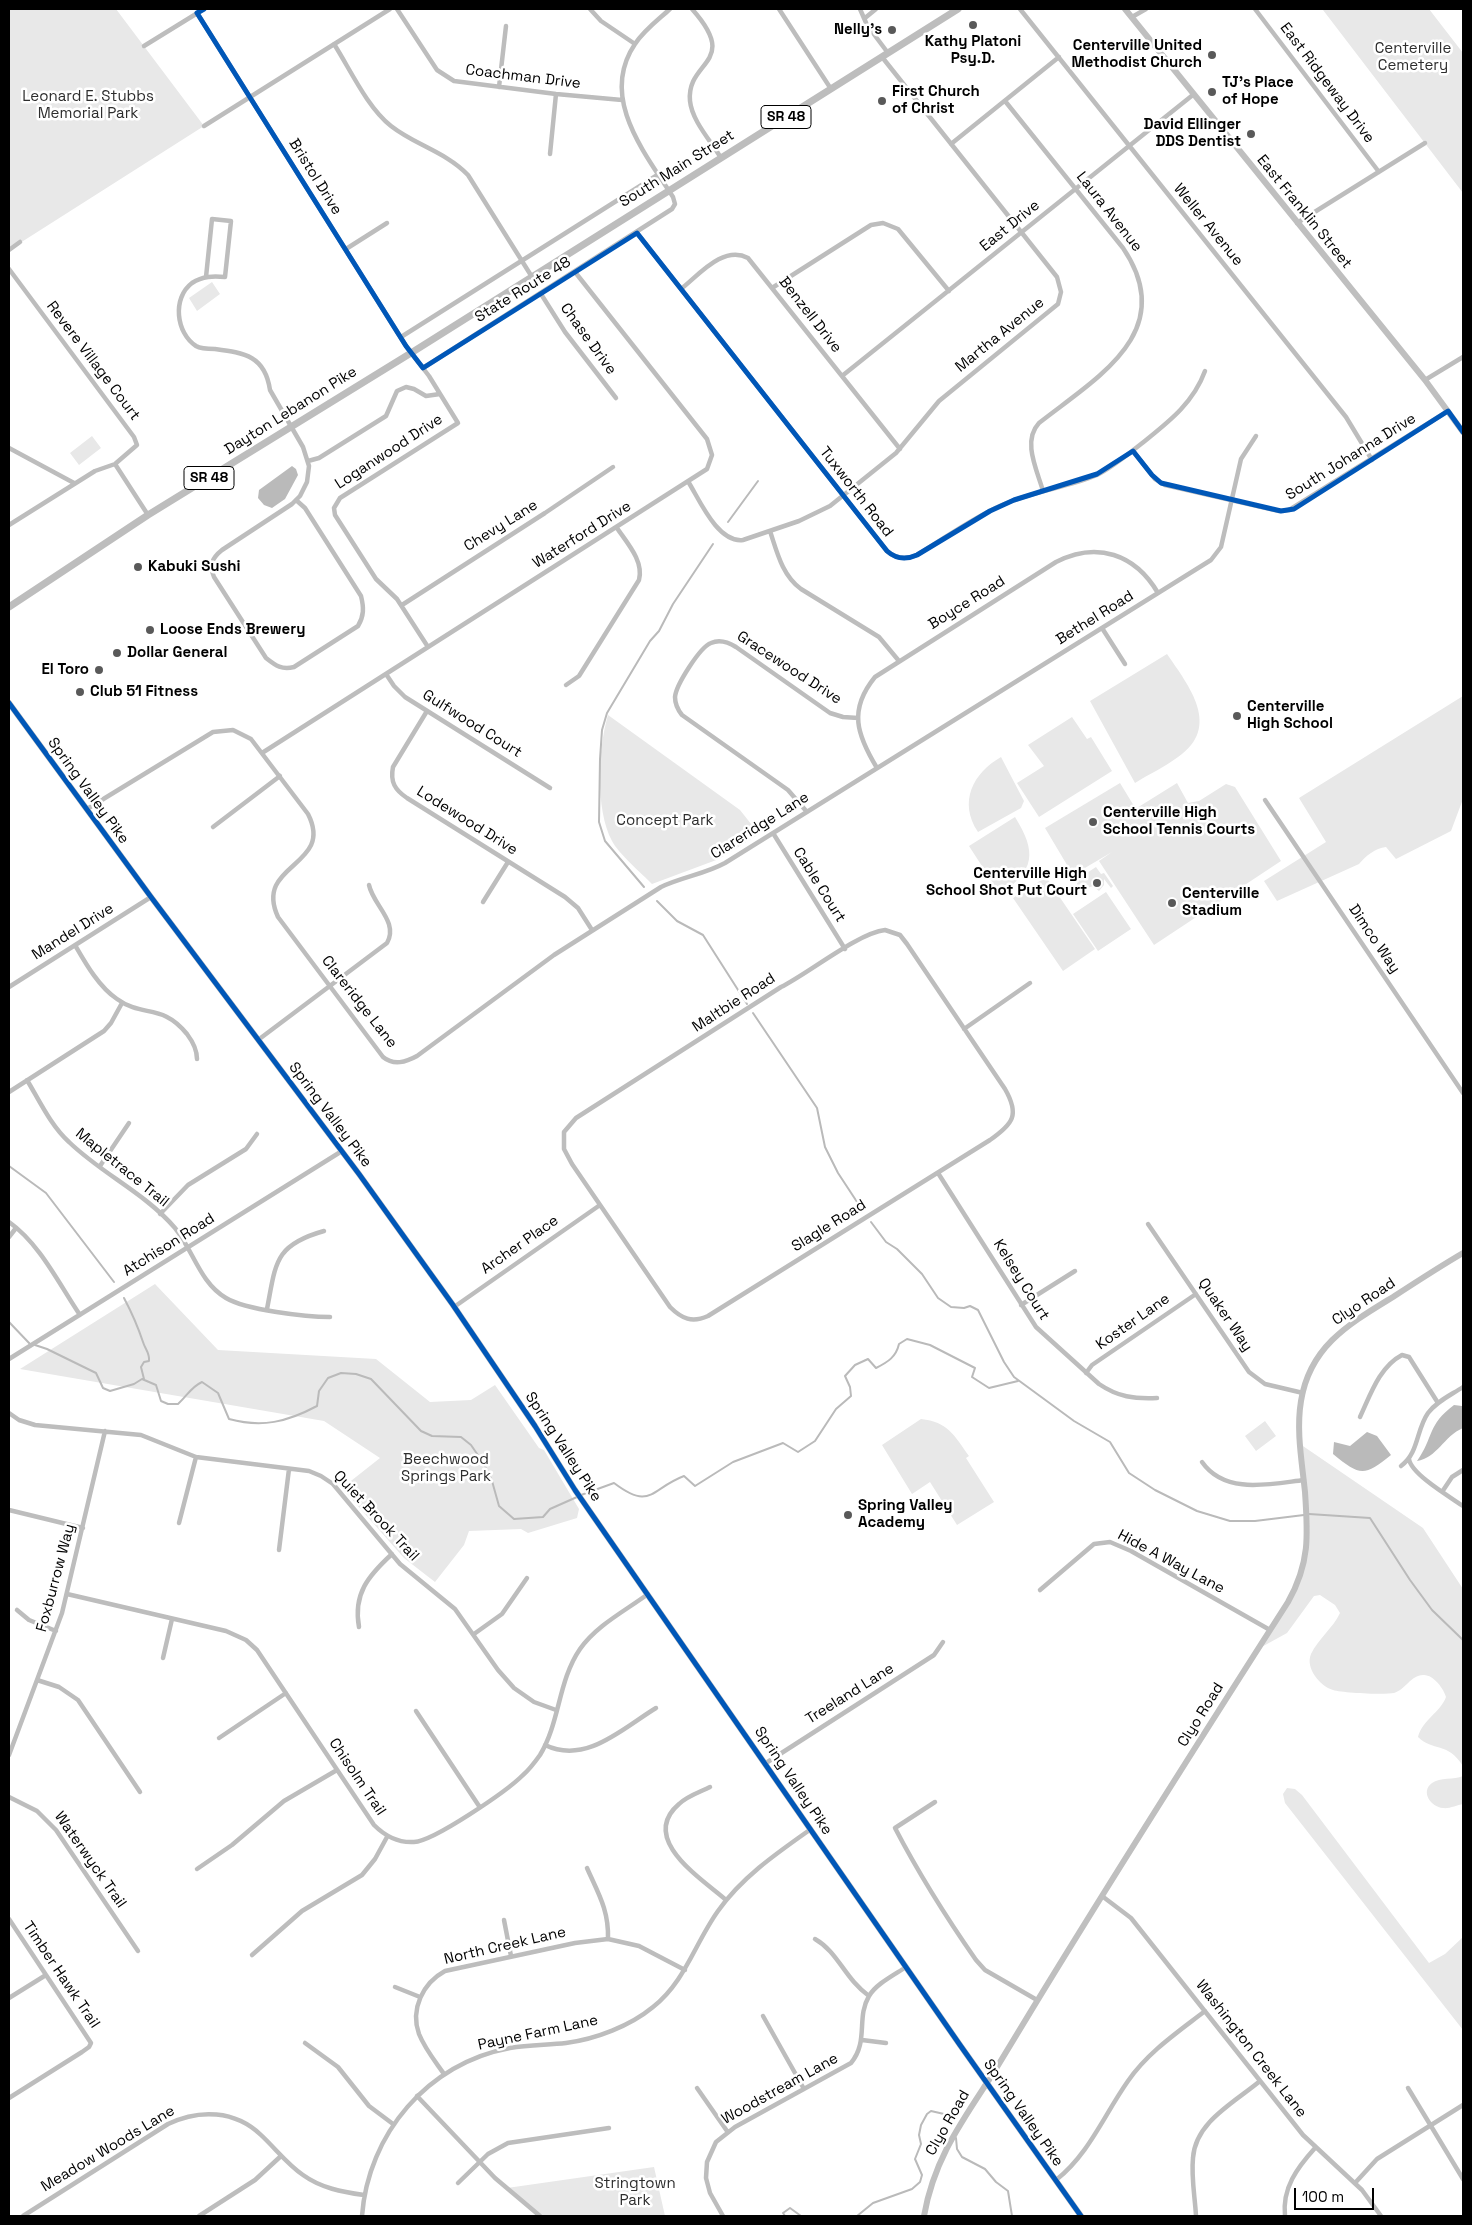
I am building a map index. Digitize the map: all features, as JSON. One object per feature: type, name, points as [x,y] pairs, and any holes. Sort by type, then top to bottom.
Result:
[{"type":"main road","name":"South Main Street","points":[[412,353],[958,9]]},
{"type":"main road","name":"Dayton Lebanon Pike","points":[[9,607],[148,515],[290,426],[412,353]]},
{"type":"street","points":[[144,46],[204,9]]},
{"type":"street","points":[[204,126],[390,9]]},
{"type":"street","name":"Coachman Drive","points":[[397,9],[430,61],[441,74],[464,83],[622,100]]},
{"type":"street","points":[[590,9],[602,21],[635,44]]},
{"type":"street","points":[[669,191],[631,130],[622,100],[624,70],[635,44],[647,29],[670,9]]},
{"type":"street","points":[[692,9],[708,29],[712,48],[709,60],[692,84],[690,102],[694,115],[721,158]]},
{"type":"street","points":[[779,9],[831,89]]},
{"type":"street","name":"Martha Avenue","points":[[689,482],[724,535],[738,540],[770,531],[815,514],[843,495],[900,450],[939,402],[1058,304],[1061,292],[1059,280],[951,144],[885,55],[860,9]]},
{"type":"street","points":[[864,18],[876,9]]},
{"type":"street","name":"Weller Avenue","points":[[1020,9],[1346,417],[1372,460]]},
{"type":"street","name":"East Franklin Street","points":[[1125,9],[1425,380],[1463,432]]},
{"type":"street","points":[[1132,18],[1146,9]]},
{"type":"street","name":"East Ridgeway Drive","points":[[1255,9],[1380,172]]},
{"type":"street","name":"Bristol Drive","points":[[197,13],[412,353]]},
{"type":"street","points":[[499,87],[506,26]]},
{"type":"street","points":[[334,44],[382,118],[396,130],[454,162],[468,175],[532,277]]},
{"type":"street","points":[[951,144],[1059,57]]},
{"type":"street","points":[[550,154],[556,94]]},
{"type":"street","name":"East Drive","points":[[842,376],[1194,94]]},
{"type":"street","name":"Laura Avenue","points":[[1005,100],[1123,248],[1132,264],[1139,284],[1141,311],[1136,329],[1120,356],[1035,428],[1030,444],[1043,491]]},
{"type":"street","points":[[1297,223],[1425,143]]},
{"type":"street","name":"South Main Street","points":[[401,337],[659,174]]},
{"type":"street","name":"State Route 48","points":[[423,368],[672,209],[674,200],[669,191]]},
{"type":"street","points":[[206,277],[212,219],[230,221],[225,278],[206,277],[197,280],[185,290],[180,300],[178,314],[181,326],[188,338],[198,347],[235,352],[255,360],[266,373],[270,390],[303,447],[308,461],[307,482],[296,500],[222,550],[213,558],[211,566],[214,577],[266,658],[275,665],[285,669],[294,667],[358,626],[362,619],[363,606],[361,596],[305,508],[296,500]]},
{"type":"street","points":[[346,249],[387,223]]},
{"type":"street","points":[[772,288],[871,225],[883,223],[898,229],[949,291]]},
{"type":"street","name":"Tuxworth Road","points":[[637,232],[887,551],[896,557],[903,558],[917,555],[990,511],[1014,500],[1098,474],[1133,451],[1183,409],[1205,371]]},
{"type":"street","points":[[9,250],[20,242]]},
{"type":"street","name":"Benzell Drive","points":[[681,288],[723,256],[733,254],[743,256],[752,261],[900,450]]},
{"type":"street","name":"Revere Village Court","points":[[9,269],[134,437],[136,448],[115,464],[95,470],[9,525]]},
{"type":"street","name":"Waterford Drive","points":[[262,753],[703,474],[710,465],[712,455],[710,444],[575,272]]},
{"type":"street","name":"Chase Drive","points":[[541,294],[565,332],[616,398]]},
{"type":"street","name":"Loganwood Drive","points":[[412,353],[458,423],[340,498],[334,508],[335,515],[376,579],[402,604],[428,647]]},
{"type":"street","points":[[1425,380],[1463,357]]},
{"type":"street","points":[[308,461],[319,458],[386,416],[397,392],[406,387],[426,396],[440,394]]},
{"type":"street","name":"South Johanna Drive","points":[[1133,451],[1152,475],[1161,483],[1280,511],[1289,510],[1448,412]]},
{"type":"street","name":"Bethel Road","points":[[877,768],[1216,556],[1221,547],[1241,458],[1256,436]]},
{"type":"street","points":[[9,448],[74,483]]},
{"type":"street","points":[[115,464],[148,515]]},
{"type":"street","name":"Chevy Lane","points":[[402,604],[614,467]]},
{"type":"street","points":[[566,685],[579,676],[639,580],[639,565],[617,528]]},
{"type":"street","points":[[770,531],[783,568],[791,580],[801,589],[878,637],[898,661]]},
{"type":"street","name":"Boyce Road","points":[[877,768],[863,744],[858,718],[862,699],[869,685],[881,672],[1056,562],[1072,555],[1094,552],[1122,558],[1142,571],[1158,593]]},
{"type":"street","points":[[1102,628],[1125,664]]},
{"type":"street","name":"Gracewood Drive","points":[[806,812],[788,790],[682,715],[675,701],[679,685],[703,648],[712,642],[723,641],[736,647],[830,712],[844,717],[858,718]]},
{"type":"street","name":"Gulfwood Court","points":[[386,674],[399,691],[427,711],[550,788]]},
{"type":"street","name":"Spring Valley Pike","points":[[9,703],[150,897],[342,1150],[454,1307],[535,1426],[575,1490],[766,1763],[906,1968],[1081,2216]]},
{"type":"street","name":"Lodewood Drive","points":[[427,711],[393,767],[393,784],[407,798],[572,902],[583,914],[592,930]]},
{"type":"street","name":"Clareridge Lane","points":[[87,809],[214,732],[228,730],[241,732],[251,739],[308,814],[314,833],[309,851],[278,880],[273,899],[275,910],[282,923],[383,1057],[392,1062],[404,1061],[417,1056],[520,979],[592,930],[661,887],[715,869],[877,768]]},
{"type":"street","points":[[213,827],[280,776]]},
{"type":"street","name":"Dimco Way","points":[[1265,800],[1463,1093]]},
{"type":"street","name":"Cable Court","points":[[773,833],[845,949]]},
{"type":"street","points":[[483,902],[508,862]]},
{"type":"street","points":[[258,1040],[383,947],[390,936],[387,919],[374,901],[369,885]]},
{"type":"street","name":"Mandel Drive","points":[[9,987],[150,897]]},
{"type":"street","name":"Maltbie Road","points":[[600,1205],[566,1154],[563,1137],[570,1122],[781,987],[797,980],[870,933],[879,930],[890,930],[900,935],[964,1029]]},
{"type":"street","points":[[74,945],[104,987],[122,1003],[160,1013],[175,1020],[194,1043],[197,1059]]},
{"type":"street","points":[[964,1029],[1030,983]]},
{"type":"street","points":[[9,1092],[104,1031],[111,1023],[122,1003]]},
{"type":"street","name":"Slagle Road","points":[[600,1205],[670,1307],[680,1316],[695,1320],[708,1316],[1004,1130],[1013,1115],[1011,1099],[964,1029]]},
{"type":"street","name":"Mapletrace Trail","points":[[27,1080],[63,1136],[139,1194],[176,1229],[216,1291],[227,1299],[241,1304],[307,1317],[330,1317]]},
{"type":"street","points":[[100,1166],[129,1123]]},
{"type":"street","points":[[160,1214],[188,1185],[246,1148],[258,1134]]},
{"type":"street","name":"Atchison Road","points":[[9,1359],[342,1150]]},
{"type":"street","name":"Kelsey Court","points":[[938,1173],[1042,1335],[1099,1384],[1121,1396],[1138,1399],[1156,1398]]},
{"type":"street","name":"Archer Place","points":[[454,1307],[600,1205]]},
{"type":"street","points":[[9,1222],[41,1257],[80,1315]]},
{"type":"street","name":"Quaker Way","points":[[1148,1224],[1245,1367],[1255,1378],[1273,1387],[1302,1393]]},
{"type":"street","points":[[9,1237],[16,1228]]},
{"type":"street","points":[[267,1309],[275,1267],[280,1257],[297,1240],[324,1231]]},
{"type":"street","name":"Clyo Road","points":[[924,2216],[931,2184],[944,2150],[958,2124],[1270,1630],[1300,1578],[1308,1543],[1299,1430],[1302,1393],[1315,1362],[1323,1349],[1338,1334],[1463,1253]]},
{"type":"street","points":[[1021,1305],[1075,1271]]},
{"type":"street","name":"Koster Lane","points":[[1086,1373],[1092,1365],[1196,1294]]},
{"type":"street","points":[[1360,1417],[1380,1375],[1392,1362],[1402,1356],[1409,1357],[1438,1403]]},
{"type":"street","points":[[1401,1466],[1409,1459],[1426,1416],[1438,1403],[1463,1387]]},
{"type":"street","name":"Quiet Brook Trail","points":[[9,1413],[19,1420],[35,1425],[148,1436],[196,1457],[309,1472],[327,1480],[400,1564],[455,1609],[498,1670],[514,1688],[534,1702],[556,1710]]},
{"type":"street","name":"Foxburrow Way","points":[[9,1755],[56,1631],[67,1594],[105,1432]]},
{"type":"street","points":[[179,1523],[196,1457]]},
{"type":"street","points":[[1409,1459],[1411,1465],[1442,1492],[1463,1506]]},
{"type":"street","points":[[1202,1462],[1216,1476],[1237,1484],[1304,1480]]},
{"type":"street","points":[[279,1550],[289,1469]]},
{"type":"street","points":[[1442,1492],[1452,1477],[1463,1470]]},
{"type":"street","points":[[9,1510],[83,1528]]},
{"type":"street","name":"Hide A Way Lane","points":[[1040,1590],[1094,1544],[1110,1542],[1131,1551],[1270,1630]]},
{"type":"street","points":[[359,1627],[357,1612],[365,1584],[372,1573],[392,1554]]},
{"type":"street","points":[[474,1634],[502,1614],[527,1578]]},
{"type":"street","name":"Chisolm Trail","points":[[67,1594],[226,1631],[246,1640],[257,1650],[374,1825],[387,1836],[408,1842],[430,1838],[522,1776],[535,1762],[545,1745],[567,1672],[581,1648],[604,1625],[648,1594]]},
{"type":"street","points":[[17,1610],[29,1620],[56,1631]]},
{"type":"street","points":[[163,1658],[172,1618]]},
{"type":"street","name":"Treeland Lane","points":[[766,1763],[930,1658],[944,1642]]},
{"type":"street","points":[[37,1680],[66,1691],[78,1700],[140,1792]]},
{"type":"street","points":[[219,1738],[286,1694]]},
{"type":"street","points":[[545,1745],[566,1752],[589,1749],[656,1708]]},
{"type":"street","points":[[416,1711],[479,1806]]},
{"type":"street","points":[[197,1869],[232,1845],[284,1802],[337,1770]]},
{"type":"street","points":[[710,1786],[683,1801],[674,1809],[667,1825],[667,1837],[676,1856],[726,1900]]},
{"type":"street","name":"Waterwyck Trail","points":[[9,1797],[37,1811],[56,1830],[138,1951]]},
{"type":"street","points":[[935,1802],[895,1828],[910,1858],[929,1892],[976,1960],[985,1970],[1037,2000]]},
{"type":"street","name":"Payne Farm Lane","points":[[362,2216],[364,2195],[372,2164],[393,2124],[417,2096],[444,2074],[469,2061],[496,2051],[568,2043],[607,2032],[629,2022],[652,2008],[669,1993],[685,1970],[711,1920],[726,1900],[761,1865],[811,1829]]},
{"type":"street","points":[[252,1955],[302,1911],[362,1874],[375,1859],[387,1836]]},
{"type":"street","points":[[587,1868],[608,1917],[608,1939]]},
{"type":"street","name":"Washington Creek Lane","points":[[1102,1896],[1132,1918],[1260,2082],[1315,2148],[1355,2183],[1369,2198],[1381,2216]]},
{"type":"street","name":"Timber Hawk Trail","points":[[9,1919],[91,2045],[9,2098]]},
{"type":"street","points":[[504,1920],[511,1956]]},
{"type":"street","name":"North Creek Lane","points":[[420,1997],[427,1985],[445,1971],[584,1941],[608,1939],[640,1946],[685,1970]]},
{"type":"street","points":[[815,1939],[827,1947],[853,1983],[869,1996],[906,1968]]},
{"type":"street","points":[[9,1998],[46,1974]]},
{"type":"street","points":[[395,1987],[420,1997],[416,2012],[418,2029],[424,2044],[444,2074]]},
{"type":"street","name":"Woodstream Lane","points":[[724,2216],[710,2193],[706,2170],[712,2148],[727,2131],[851,2063],[858,2052],[862,2040],[864,2010],[869,1996]]},
{"type":"street","points":[[1056,2180],[1071,2168],[1082,2154],[1138,2067],[1154,2051],[1205,2011]]},
{"type":"street","points":[[763,2016],[804,2090]]},
{"type":"street","points":[[862,2040],[886,2043]]},
{"type":"street","points":[[305,2043],[331,2062],[369,2106],[393,2124]]},
{"type":"street","points":[[1196,2216],[1192,2164],[1197,2140],[1209,2122],[1260,2082]]},
{"type":"street","points":[[697,2088],[727,2131]]},
{"type":"street","points":[[1408,2088],[1463,2179]]},
{"type":"street","points":[[417,2096],[480,2162],[540,2216]]},
{"type":"street","points":[[1355,2183],[1377,2159],[1463,2105]]},
{"type":"street","name":"Meadow Woods Lane","points":[[23,2216],[168,2124],[192,2115],[220,2114],[240,2121],[261,2135],[302,2175],[318,2184],[336,2190],[364,2195]]},
{"type":"street","points":[[458,2183],[494,2150],[508,2142],[609,2128]]},
{"type":"street","points":[[1285,2216],[1284,2201],[1288,2185],[1298,2168],[1315,2148]]},
{"type":"street","points":[[199,2216],[255,2180],[281,2156]]},
{"type":"green space","name":"Leonard E. Stubbs Memorial Park","points":[[9,9],[116,9],[204,126],[9,250]]},
{"type":"green space","name":"Centerville Cemetery","points":[[1429,9],[1463,53],[1463,193],[1323,10]]},
{"type":"green space","points":[[212,282],[220,294],[197,311],[189,298]]},
{"type":"green space","points":[[92,436],[101,448],[79,465],[70,453]]},
{"type":"green space","points":[[1167,654],[1192,693],[1200,720],[1198,733],[1191,745],[1178,757],[1135,783],[1090,701]]},
{"type":"green space","points":[[1463,696],[1463,799],[1451,831],[1396,859],[1386,847],[1378,849],[1359,864],[1277,901],[1264,881],[1326,842],[1299,798]]},
{"type":"green space","name":"Concept Park","points":[[608,715],[740,810],[759,834],[719,859],[652,884],[630,863],[612,841],[603,813],[600,761]]},
{"type":"green space","points":[[1072,717],[1087,739],[1091,737],[1112,771],[1039,817],[1017,783],[1044,766],[1028,745]]},
{"type":"green space","points":[[1001,757],[1024,801],[1021,808],[978,832],[969,810],[971,789],[983,771]]},
{"type":"green space","name":"Centerville Stadium","points":[[1120,783],[1134,806],[1110,821],[1122,814],[1124,816],[1177,783],[1188,803],[1199,801],[1226,784],[1235,787],[1281,861],[1154,945],[1099,861],[1112,852],[1073,875],[1045,828]]},
{"type":"green space","points":[[1015,817],[1027,841],[1029,860],[1026,869],[1020,877],[1012,886],[1000,894],[969,846]]},
{"type":"green space","points":[[1096,867],[1101,874],[1104,873],[1113,886],[1111,888],[1104,879],[1104,885],[1099,891],[1093,886],[1079,891],[1076,880]]},
{"type":"green space","points":[[1046,877],[1095,949],[1063,971],[1013,898]]},
{"type":"green space","points":[[1106,892],[1131,929],[1098,951],[1073,914]]},
{"type":"green space","name":"Beechwood Springs Park","points":[[155,1284],[218,1350],[376,1359],[430,1402],[471,1400],[495,1385],[539,1448],[544,1450],[579,1509],[577,1518],[528,1533],[521,1529],[469,1531],[464,1545],[435,1582],[404,1558],[342,1488],[380,1458],[324,1421],[20,1369]]},
{"type":"green space","points":[[921,1419],[938,1423],[950,1431],[969,1456],[966,1458],[994,1502],[957,1525],[930,1482],[912,1494],[882,1445]]},
{"type":"green space","points":[[1265,1421],[1276,1436],[1256,1451],[1245,1436]]},
{"type":"green space","points":[[1300,1444],[1423,1528],[1463,1589],[1463,1766],[1451,1753],[1424,1742],[1418,1737],[1424,1725],[1446,1697],[1440,1686],[1431,1677],[1423,1675],[1415,1677],[1398,1691],[1389,1694],[1338,1691],[1328,1688],[1319,1681],[1310,1665],[1311,1654],[1340,1613],[1335,1605],[1320,1595],[1314,1596],[1287,1633],[1258,1649],[1288,1602],[1307,1555]]},
{"type":"green space","points":[[1463,1776],[1463,1804],[1443,1808],[1435,1805],[1428,1798],[1427,1791],[1435,1781]]},
{"type":"green space","points":[[1287,1788],[1295,1789],[1302,1795],[1429,1963],[1445,1954],[1463,1937],[1463,2030],[1285,1803],[1283,1794]]},
{"type":"green space","name":"Stringtown Park","points":[[654,2167],[665,2216],[540,2216],[507,2188]]},
{"type":"shaded area","points":[[292,466],[296,469],[298,475],[285,499],[272,508],[264,505],[258,498],[259,490]]},
{"type":"shaded area","points":[[1454,1405],[1462,1406],[1463,1408],[1463,1428],[1451,1436],[1430,1456],[1417,1461],[1435,1425],[1445,1412]]},
{"type":"shaded area","points":[[1367,1432],[1377,1436],[1391,1455],[1382,1462],[1368,1470],[1362,1471],[1350,1467],[1333,1454],[1334,1442],[1350,1446]]},
{"type":"waterway","points":[[728,522],[758,481]]},
{"type":"waterway","points":[[644,887],[605,841],[599,822],[602,730],[607,713],[650,641],[659,631],[673,604],[713,544]]},
{"type":"waterway","points":[[657,901],[677,921],[703,935],[747,1004]]},
{"type":"waterway","points":[[753,1013],[817,1108],[825,1147],[838,1173],[863,1211]]},
{"type":"waterway","points":[[9,1166],[46,1193],[114,1282]]},
{"type":"waterway","points":[[871,1222],[886,1242],[897,1249],[922,1274],[938,1298],[951,1307],[964,1308],[970,1306],[978,1310],[1004,1362],[1014,1377],[1074,1421],[1110,1442],[1129,1473],[1155,1490],[1197,1511],[1230,1521],[1255,1521],[1304,1515]]},
{"type":"waterway","points":[[124,1298],[149,1356],[149,1361],[144,1362],[141,1367],[144,1379]]},
{"type":"waterway","points":[[9,1322],[30,1344]]},
{"type":"waterway","points":[[581,1495],[614,1483],[636,1496],[643,1497],[684,1476],[695,1486],[733,1462],[783,1443],[798,1452],[815,1441],[836,1409],[851,1396],[850,1387],[845,1376],[855,1365],[868,1359],[876,1368],[891,1359],[899,1344],[907,1339],[930,1345],[975,1368],[972,1377],[989,1388],[1018,1381]]},
{"type":"waterway","points":[[35,1345],[96,1373],[103,1388],[110,1391],[134,1384],[142,1379],[156,1385],[161,1401],[168,1404],[178,1404],[192,1389],[202,1382],[218,1393],[229,1419],[252,1423],[285,1420],[306,1412],[317,1406],[319,1391],[328,1378],[341,1373],[356,1374],[371,1379],[421,1431],[432,1436],[461,1437],[471,1445],[484,1464],[492,1481],[499,1506],[514,1519],[543,1517],[550,1509],[577,1497]]},
{"type":"waterway","points":[[1309,1514],[1370,1518],[1432,1610],[1463,1640]]},
{"type":"waterway","points":[[857,2216],[873,2203],[912,2189],[920,2182],[922,2175],[915,2159],[921,2144],[919,2135],[921,2125],[927,2114],[931,2111],[944,2114],[948,2120]]},
{"type":"waterway","points":[[956,2138],[957,2149],[962,2157],[985,2169],[996,2182],[1008,2191],[1012,2216]]},
{"type":"waterway","points":[[785,2216],[783,2213],[790,2208],[801,2216]]},
{"type":"cycle path","points":[[204,9],[197,13],[406,346],[423,368],[637,233],[887,551],[898,557],[909,558],[917,555],[990,511],[1014,500],[1097,474],[1133,451],[1152,475],[1161,483],[1281,511],[1294,509],[1448,411],[1463,432]]},
{"type":"cycle path","points":[[9,703],[151,897],[359,1174],[453,1305],[535,1426],[575,1490],[1081,2216]]},
{"type":"place","name":"Kathy Platoni Psy.D.","points":[[973,25]]},
{"type":"place","name":"Nelly's","points":[[892,30]]},
{"type":"place","name":"Centerville United Methodist Church","points":[[1212,55]]},
{"type":"place","name":"TJ's Place of Hope","points":[[1212,92]]},
{"type":"place","name":"First Church of Christ","points":[[882,101]]},
{"type":"place","name":"David Ellinger DDS Dentist","points":[[1251,134]]},
{"type":"place","name":"Kabuki Sushi","points":[[138,567]]},
{"type":"place","name":"Loose Ends Brewery","points":[[150,630]]},
{"type":"place","name":"Dollar General","points":[[117,653]]},
{"type":"place","name":"El Toro","points":[[99,670]]},
{"type":"place","name":"Club 51 Fitness","points":[[80,692]]},
{"type":"place","name":"Centerville High School","points":[[1237,716]]},
{"type":"place","name":"Centerville High School Tennis Courts","points":[[1093,822]]},
{"type":"place","name":"Centerville High School Shot Put Court","points":[[1097,883]]},
{"type":"place","name":"Centerville Stadium","points":[[1172,903]]},
{"type":"place","name":"Spring Valley Academy","points":[[848,1515]]}]
